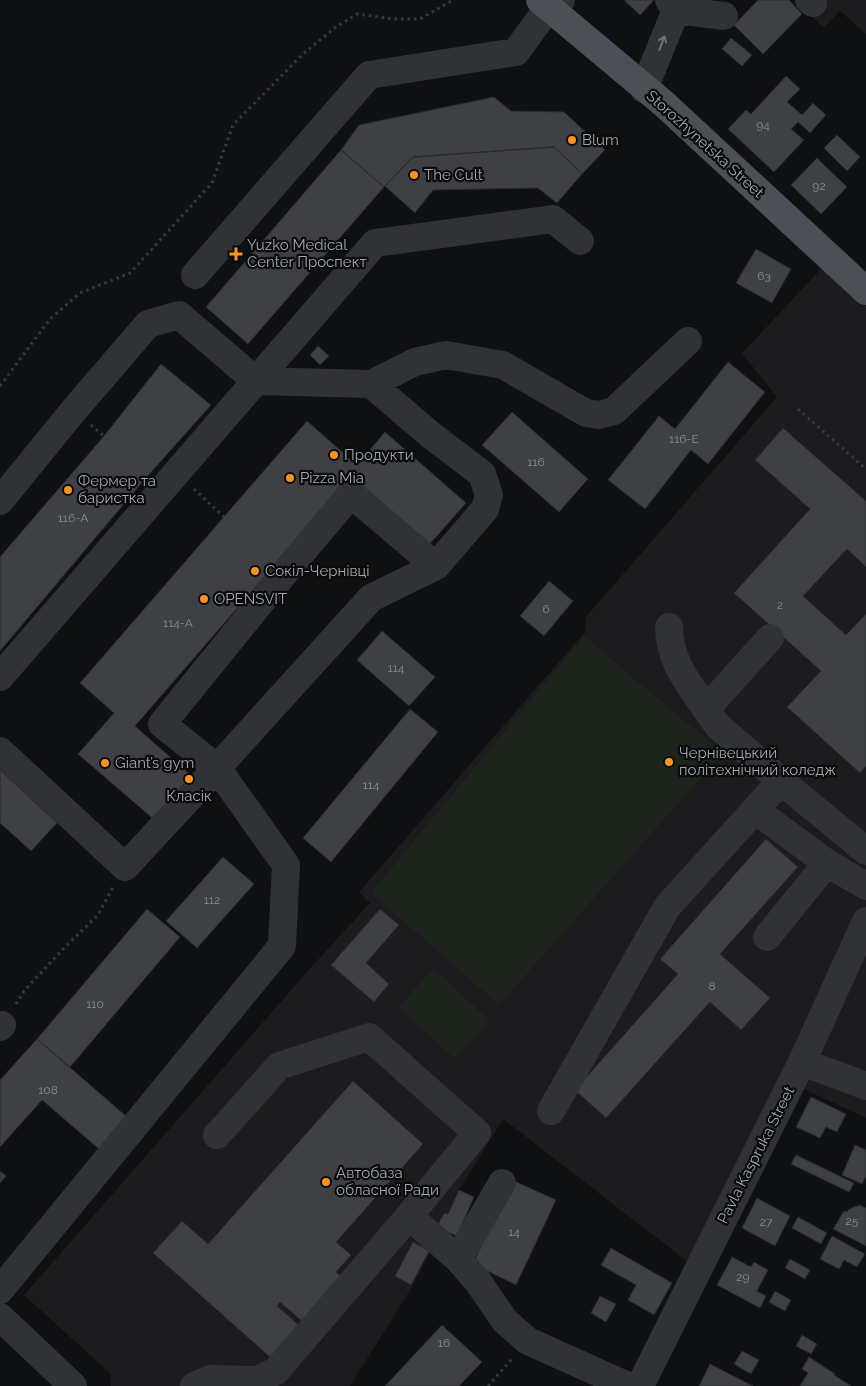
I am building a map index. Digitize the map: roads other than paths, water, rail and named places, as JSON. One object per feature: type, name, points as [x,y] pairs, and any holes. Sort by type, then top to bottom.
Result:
[{"type":"main road","name":"Storozhynetska Street","points":[[550,3],[644,89],[663,103],[866,291]]},
{"type":"street","points":[[195,275],[369,76],[516,52],[550,3]]},
{"type":"street","points":[[644,89],[672,5],[724,16]]},
{"type":"street","points":[[0,677],[375,243],[553,219],[580,241]]},
{"type":"street","points":[[0,501],[74,410],[148,324],[179,315],[256,381],[371,384],[415,362],[446,355],[503,365],[586,413],[599,415],[614,411],[688,341]]},
{"type":"street","points":[[0,751],[125,867],[371,598],[436,566],[486,509],[489,495],[482,474],[432,436],[371,384]]},
{"type":"street","points":[[0,1290],[282,946],[286,865],[217,768],[162,724],[351,494],[436,566]]},
{"type":"street","points":[[669,627],[669,641],[673,656],[685,679],[718,726],[866,851]]},
{"type":"street","points":[[706,709],[770,638]]},
{"type":"street","points":[[551,1111],[666,907],[781,781]]},
{"type":"street","points":[[755,810],[827,863],[866,886]]},
{"type":"street","points":[[767,937],[827,863]]},
{"type":"street","name":"Pavla Kaspruka Street","points":[[640,1386],[862,940]]},
{"type":"street","points":[[194,1386],[210,1379],[257,1380],[276,1371],[409,1216],[477,1133],[370,1037],[280,1066],[217,1135]]},
{"type":"street","points":[[802,1062],[864,1081]]},
{"type":"street","points":[[458,1259],[502,1183]]},
{"type":"street","points":[[409,1216],[458,1259],[479,1283],[505,1321],[528,1341],[628,1386]]},
{"type":"street","points":[[0,1317],[73,1386]]},
{"type":"place","name":"Blum","points":[[572,140]]},
{"type":"place","name":"The Cult","points":[[414,175]]},
{"type":"place","name":"Yuzko Medical Center Проспект","points":[[236,254]]},
{"type":"place","name":"Продукти","points":[[334,455]]},
{"type":"place","name":"Pizza Mia","points":[[290,478]]},
{"type":"place","name":"Фермер та баристка","points":[[68,490]]},
{"type":"place","name":"Сокіл-Чернівці","points":[[255,571]]},
{"type":"place","name":"OPENSVIT","points":[[204,599]]},
{"type":"place","name":"Чернівецький політехнічний коледж","points":[[669,762]]},
{"type":"place","name":"Giant’s gym","points":[[105,763]]},
{"type":"place","name":"Класік","points":[[189,779]]},
{"type":"place","name":"Автобаза обласної Ради","points":[[326,1182]]}]
